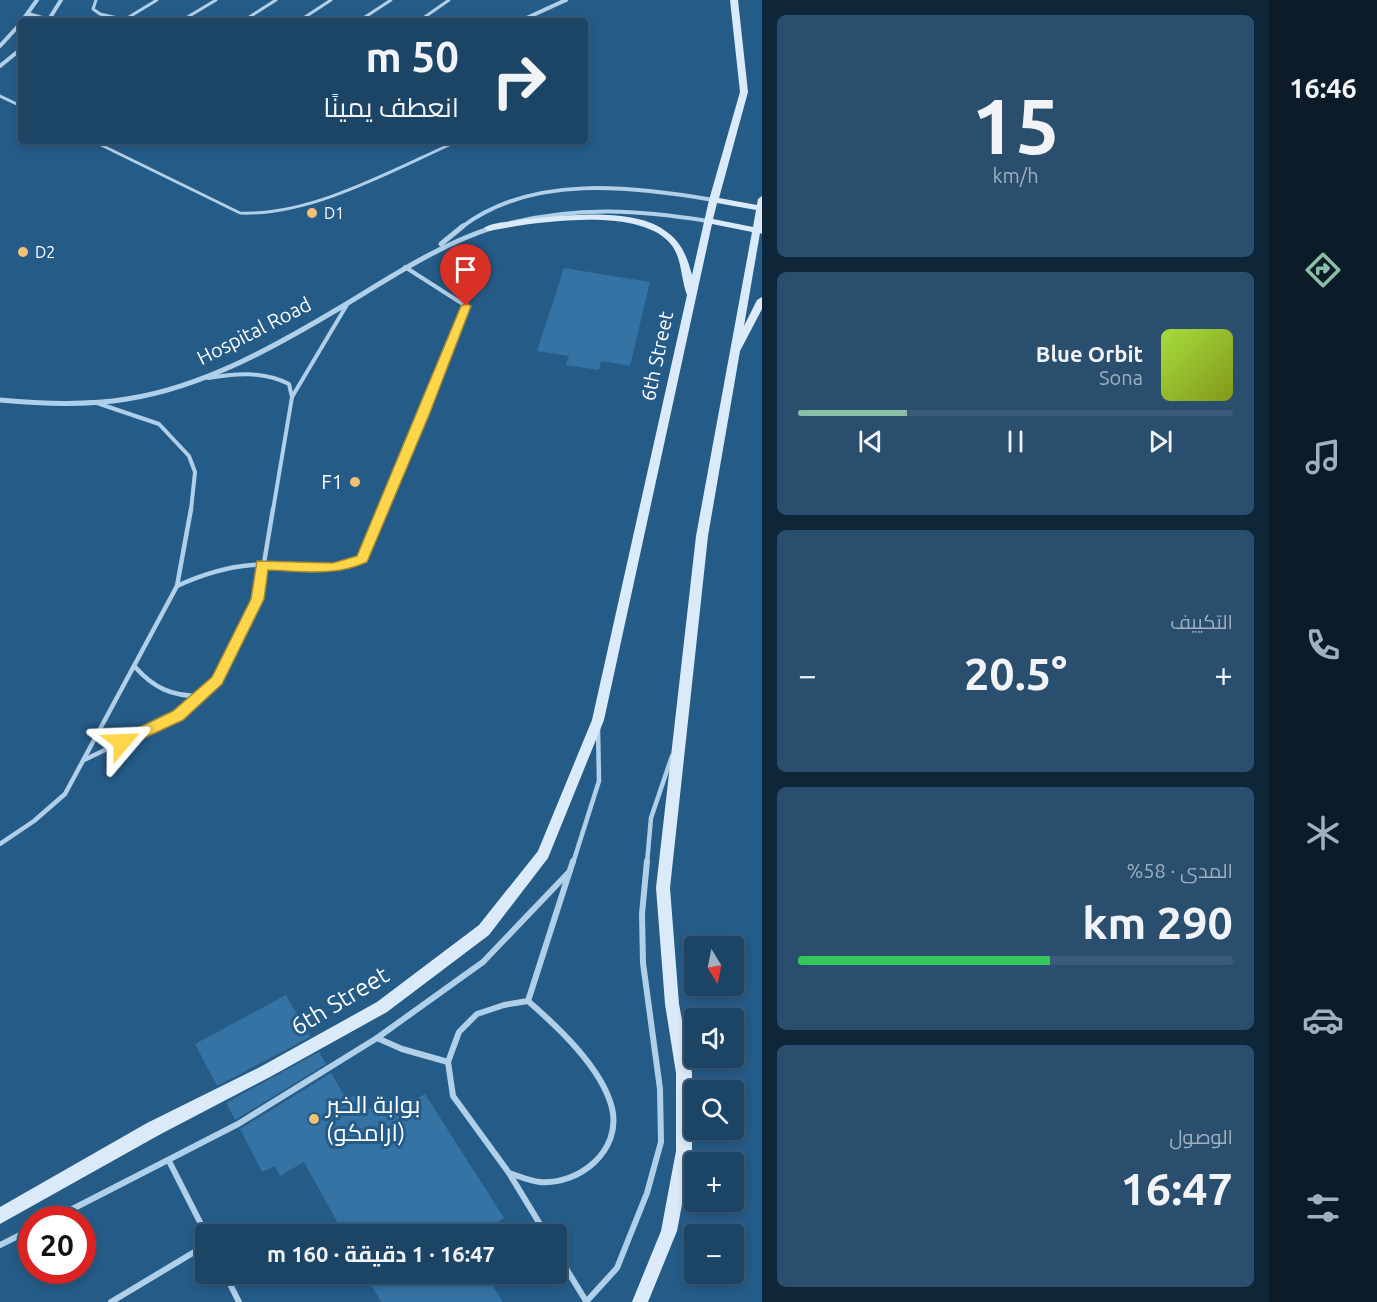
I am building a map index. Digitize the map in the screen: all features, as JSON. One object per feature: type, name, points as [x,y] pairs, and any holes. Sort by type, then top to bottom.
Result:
[{"type":"main road","name":"6th Street","points":[[0,1216],[153,1129],[265,1072],[382,1007],[484,930],[543,854],[598,720],[708,221],[744,92],[733,2]]},
{"type":"main road","points":[[640,1302],[669,1231],[684,1151],[684,1073],[672,1004],[663,888],[702,536],[731,362],[759,231],[761,205],[713,200]]},
{"type":"main road","points":[[488,228],[522,222],[570,218],[617,219],[646,224],[666,234],[681,252],[692,296]]},
{"type":"main road","name":"Hospital Road","points":[[708,221],[759,231]]},
{"type":"main road","points":[[731,362],[762,300]]},
{"type":"street","points":[[25,18],[37,0]]},
{"type":"street","points":[[52,18],[61,0]]},
{"type":"street","points":[[527,18],[566,0]]},
{"type":"street","points":[[28,14],[41,18]]},
{"type":"street","points":[[0,46],[18,26]]},
{"type":"street","points":[[0,66],[18,51]]},
{"type":"street","name":"Hospital Road","points":[[0,400],[46,404],[97,403],[158,393],[194,381],[239,362],[348,302],[436,248],[469,221],[488,210],[540,195],[612,189],[678,194],[713,200]]},
{"type":"street","name":"Hospital Road","points":[[436,248],[488,228],[564,211],[601,209],[642,211],[708,221]]},
{"type":"lane","points":[[96,0],[93,9],[100,14],[116,18]]},
{"type":"lane","points":[[127,18],[157,0]]},
{"type":"lane","points":[[186,18],[216,0]]},
{"type":"lane","points":[[248,18],[276,0]]},
{"type":"lane","points":[[304,18],[332,0]]},
{"type":"lane","points":[[364,18],[391,0]]},
{"type":"lane","points":[[423,18],[449,0]]},
{"type":"lane","points":[[0,96],[18,105]]},
{"type":"lane","points":[[99,144],[240,213],[261,214],[311,205],[451,144]]},
{"type":"lane","points":[[177,586],[207,572],[237,566],[333,568],[349,565],[362,559],[466,306],[405,267]]},
{"type":"lane","points":[[84,760],[178,716],[217,680],[258,599],[292,397],[348,302]]},
{"type":"lane","points":[[194,381],[231,374],[260,374],[289,384],[292,397]]},
{"type":"lane","points":[[0,844],[34,821],[65,794],[177,586],[194,494],[195,472],[189,456],[159,424],[97,403]]},
{"type":"lane","points":[[135,667],[152,685],[166,694],[200,696]]},
{"type":"lane","name":"6th Street","points":[[528,1000],[599,781],[598,720]]},
{"type":"lane","points":[[567,1270],[586,1302],[617,1268],[647,1193],[661,1142],[660,1089],[643,963],[642,914],[651,818],[680,733]]},
{"type":"lane","name":"6th Street","points":[[79,1206],[238,1124],[377,1038],[483,962],[570,871]]},
{"type":"lane","points":[[509,1173],[540,1182],[570,1178],[599,1162],[612,1136],[611,1106],[588,1064],[557,1026],[528,1000],[477,1014],[459,1032],[448,1062],[453,1096],[509,1173],[540,1224]]},
{"type":"lane","points":[[377,1038],[402,1049],[448,1062]]},
{"type":"lane","points":[[169,1161],[201,1224]]},
{"type":"lane","points":[[0,1245],[18,1236]]},
{"type":"lane","points":[[111,1302],[195,1252]]},
{"type":"lane","points":[[230,1284],[239,1302]]},
{"type":"building","points":[[564,268],[650,282],[630,366],[601,361],[599,370],[566,365],[569,356],[537,351]]},
{"type":"building","points":[[286,995],[310,1037],[217,1086],[195,1044]]},
{"type":"building","points":[[319,1052],[326,1064],[235,1120],[226,1103]]},
{"type":"building","name":"بوابة الخبر (ارامكو)","points":[[331,1073],[347,1100],[359,1093],[369,1109],[383,1101],[390,1114],[425,1094],[504,1218],[495,1224],[338,1224],[304,1162],[280,1176],[275,1166],[262,1172],[240,1129]]},
{"type":"building","points":[[371,1284],[491,1284],[503,1302],[381,1302]]},
{"type":"place","name":"D1","points":[[312,213]]},
{"type":"place","name":"D2","points":[[23,252]]},
{"type":"place","name":"F1","points":[[355,482]]},
{"type":"place","name":"بوابة الخبر (ارامكو)","points":[[314,1119]]},
{"type":"route","points":[[122,742],[178,716],[217,680],[258,599],[262,565],[333,568],[349,565],[362,559],[466,306]]}]
